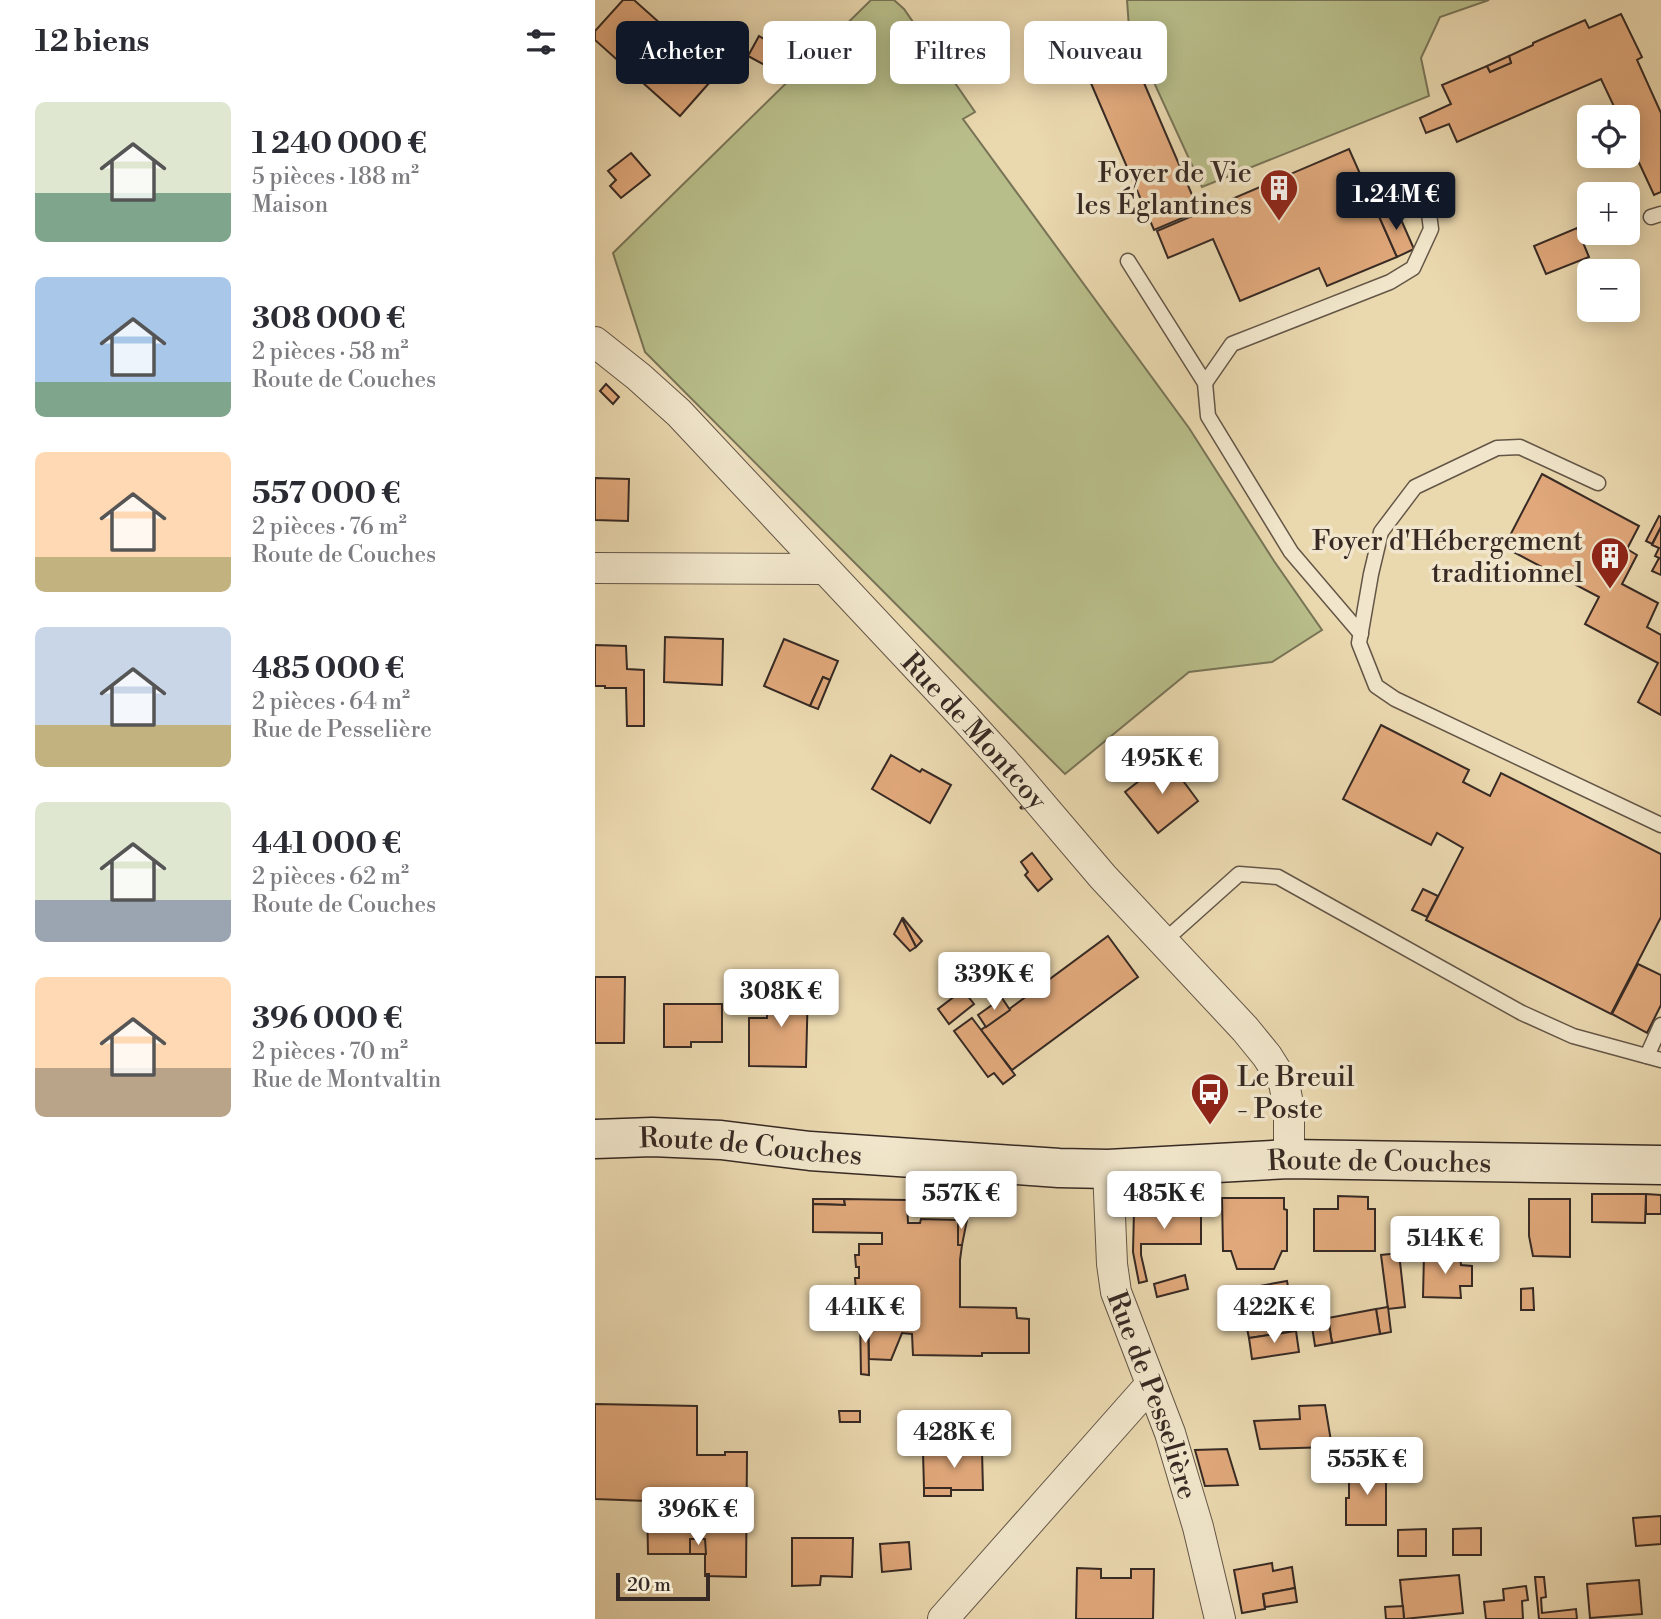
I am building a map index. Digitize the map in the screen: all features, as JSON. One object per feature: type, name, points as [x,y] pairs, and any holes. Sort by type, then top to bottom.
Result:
[{"type":"main road","name":"Route de Couches","points":[[595,1139],[652,1137],[722,1140],[824,1152],[1059,1168],[1108,1169],[1289,1159],[1661,1165]]},
{"type":"street","name":"Rue de Montcoy","points":[[595,342],[679,414],[974,728],[1103,877],[1245,1029],[1284,1083],[1289,1109],[1289,1159]]},
{"type":"street","points":[[595,568],[824,569]]},
{"type":"street","name":"Rue de Pesselière","points":[[1108,1169],[1112,1264],[1116,1292],[1184,1477],[1220,1619]]},
{"type":"street","points":[[943,1619],[1151,1384]]},
{"type":"lane","points":[[1205,383],[1232,344],[1390,282],[1413,268],[1431,229],[1425,183]]},
{"type":"lane","points":[[1128,261],[1205,383],[1208,416],[1291,552],[1361,634]]},
{"type":"lane","points":[[1598,483],[1520,447],[1497,448],[1415,487],[1381,532],[1359,643],[1376,686],[1395,699],[1661,825]]},
{"type":"lane","points":[[1163,942],[1239,874],[1278,877],[1522,1013],[1573,1036],[1654,1058],[1661,1025]]},
{"type":"green space","points":[[871,0],[894,0],[904,9],[912,21],[890,21],[890,84],[956,84],[975,112],[963,119],[1189,428],[1274,561],[1322,630],[1272,662],[1189,672],[1065,774],[645,352],[613,253],[785,84],[876,84],[876,21],[850,21]]},
{"type":"green space","points":[[1127,0],[1489,0],[1440,17],[1421,58],[1429,96],[1202,187],[1155,84],[1167,84],[1167,21],[1128,21]]},
{"type":"building","points":[[623,0],[634,0],[658,21],[616,21],[616,59],[595,40],[595,31]]},
{"type":"building","points":[[1621,14],[1642,57],[1637,60],[1661,113],[1661,192],[1654,195],[1640,165],[1640,105],[1613,105],[1601,79],[1457,142],[1449,124],[1426,133],[1420,118],[1451,104],[1442,85],[1487,66],[1490,72],[1511,63],[1509,56],[1585,20],[1589,28]]},
{"type":"building","points":[[759,36],[763,38],[763,64],[749,54]]},
{"type":"building","points":[[1509,56],[1511,63],[1490,72],[1487,66]]},
{"type":"building","points":[[644,84],[708,84],[680,116]]},
{"type":"building","points":[[1091,84],[1144,84],[1199,211],[1154,230]]},
{"type":"building","name":"Foyer de Vie les Églantines","points":[[1349,149],[1397,257],[1327,286],[1319,268],[1240,301],[1213,239],[1168,258],[1157,231]]},
{"type":"building","points":[[631,153],[650,175],[621,198],[610,186],[616,180],[608,171]]},
{"type":"building","points":[[1395,206],[1414,249],[1397,257],[1378,214]]},
{"type":"building","points":[[1577,228],[1577,245],[1584,245],[1589,257],[1577,259],[1577,262],[1546,274],[1534,246]]},
{"type":"building","points":[[606,384],[619,397],[613,404],[600,391]]},
{"type":"building","name":"Foyer d'Hébergement traditionnel","points":[[1542,474],[1639,526],[1627,549],[1637,555],[1622,584],[1658,603],[1647,627],[1661,635],[1661,715],[1638,702],[1658,663],[1585,624],[1599,597],[1504,547]]},
{"type":"building","points":[[595,478],[629,479],[628,521],[595,520]]},
{"type":"building","points":[[1659,516],[1661,527],[1652,544],[1646,541]]},
{"type":"building","name":"Foyer d'Hébergement traditionnel","points":[[1661,527],[1661,559],[1655,556],[1659,548],[1652,545]]},
{"type":"building","points":[[1659,558],[1661,559],[1661,575],[1652,571]]},
{"type":"building","points":[[665,637],[723,639],[722,685],[664,682]]},
{"type":"building","points":[[784,639],[838,661],[830,680],[823,677],[810,706],[764,686]]},
{"type":"building","points":[[595,645],[626,646],[627,669],[644,670],[644,726],[627,726],[626,688],[595,686]]},
{"type":"building","points":[[823,677],[830,680],[818,709],[810,706]]},
{"type":"building","points":[[1381,725],[1469,770],[1463,782],[1490,796],[1501,773],[1661,854],[1661,917],[1611,1014],[1426,920],[1463,848],[1437,833],[1431,845],[1343,799]]},
{"type":"building","points":[[891,755],[920,772],[922,769],[951,785],[930,823],[872,789]]},
{"type":"building","points":[[1167,759],[1198,801],[1158,833],[1125,792]]},
{"type":"building","points":[[1032,853],[1052,879],[1038,891],[1025,875],[1028,872],[1021,862]]},
{"type":"building","points":[[1423,889],[1438,896],[1427,917],[1412,910]]},
{"type":"building","points":[[902,919],[922,941],[916,947]]},
{"type":"building","points":[[902,919],[916,947],[910,951],[894,934]]},
{"type":"building","points":[[1108,936],[1138,977],[1012,1070],[981,1030]]},
{"type":"building","points":[[1638,964],[1661,975],[1661,1005],[1647,1033],[1612,1014]]},
{"type":"building","points":[[595,977],[625,977],[624,1043],[595,1043]]},
{"type":"building","points":[[768,983],[808,985],[806,1067],[749,1066],[749,1018],[767,1018]]},
{"type":"building","points":[[963,990],[974,1004],[949,1024],[938,1009]]},
{"type":"building","points":[[1002,998],[1010,1010],[986,1027],[978,1015]]},
{"type":"building","points":[[664,1004],[722,1004],[722,1042],[691,1042],[691,1047],[664,1047]]},
{"type":"building","points":[[972,1018],[1015,1075],[1003,1084],[994,1073],[988,1077],[954,1031]]},
{"type":"building","points":[[1592,1194],[1646,1194],[1645,1223],[1592,1222]]},
{"type":"building","points":[[1646,1194],[1661,1195],[1661,1214],[1646,1214]]},
{"type":"building","points":[[1338,1196],[1368,1197],[1368,1209],[1375,1209],[1375,1251],[1314,1251],[1314,1209],[1338,1209]]},
{"type":"building","points":[[1222,1198],[1284,1198],[1284,1209],[1287,1210],[1287,1251],[1282,1251],[1274,1269],[1237,1269],[1231,1251],[1223,1251]]},
{"type":"building","points":[[813,1199],[844,1199],[845,1205],[813,1204]]},
{"type":"building","points":[[844,1199],[907,1200],[908,1223],[920,1223],[921,1219],[958,1220],[958,1245],[962,1245],[960,1307],[1016,1308],[1017,1318],[1029,1319],[1029,1353],[982,1353],[982,1356],[913,1355],[912,1334],[902,1333],[891,1360],[869,1359],[868,1316],[856,1317],[856,1303],[860,1302],[860,1291],[856,1291],[855,1278],[859,1278],[859,1267],[856,1267],[855,1255],[859,1255],[859,1244],[882,1244],[882,1233],[813,1232],[813,1204],[845,1205]]},
{"type":"building","points":[[1529,1199],[1570,1199],[1570,1257],[1533,1256],[1529,1236]]},
{"type":"building","points":[[1163,1208],[1201,1209],[1201,1244],[1141,1244],[1147,1281],[1139,1283],[1133,1252],[1134,1210],[1163,1211]]},
{"type":"building","points":[[958,1220],[967,1220],[962,1245],[958,1245]]},
{"type":"building","points":[[1399,1253],[1405,1307],[1388,1309],[1381,1255]]},
{"type":"building","points":[[1424,1254],[1460,1254],[1461,1265],[1472,1266],[1472,1286],[1460,1286],[1461,1298],[1423,1297]]},
{"type":"building","points":[[1185,1275],[1188,1289],[1157,1297],[1154,1284]]},
{"type":"building","points":[[1287,1281],[1296,1331],[1249,1338],[1244,1314],[1258,1311],[1254,1287]]},
{"type":"building","points":[[1533,1288],[1534,1310],[1521,1310],[1521,1289]]},
{"type":"building","points":[[1388,1307],[1391,1332],[1380,1334],[1376,1309]]},
{"type":"building","points":[[1376,1309],[1380,1334],[1332,1343],[1328,1318]]},
{"type":"building","points":[[868,1316],[869,1375],[861,1374],[860,1317]]},
{"type":"building","points":[[1328,1318],[1332,1343],[1315,1346],[1311,1320]]},
{"type":"building","points":[[1296,1331],[1299,1352],[1252,1359],[1249,1338]]},
{"type":"building","points":[[595,1404],[697,1406],[697,1455],[747,1452],[746,1577],[705,1576],[705,1539],[690,1539],[690,1554],[648,1554],[647,1501],[595,1499]]},
{"type":"building","points":[[1325,1405],[1332,1447],[1260,1449],[1254,1421],[1300,1419],[1299,1406]]},
{"type":"building","points":[[839,1411],[860,1411],[860,1422],[840,1422]]},
{"type":"building","points":[[1227,1449],[1238,1485],[1205,1486],[1195,1450]]},
{"type":"building","points":[[982,1450],[983,1490],[924,1488],[923,1452]]},
{"type":"building","points":[[1349,1468],[1386,1468],[1386,1525],[1346,1525]]},
{"type":"building","points":[[924,1488],[951,1488],[951,1496],[924,1496]]},
{"type":"building","points":[[1661,1516],[1661,1544],[1636,1546],[1633,1518]]},
{"type":"building","points":[[1481,1528],[1481,1555],[1453,1555],[1453,1529]]},
{"type":"building","points":[[1426,1529],[1426,1556],[1398,1556],[1398,1530]]},
{"type":"building","points":[[792,1538],[853,1538],[852,1577],[821,1576],[820,1585],[792,1586]]},
{"type":"building","points":[[690,1539],[705,1539],[706,1554],[690,1554]]},
{"type":"building","points":[[909,1542],[911,1569],[882,1572],[880,1544]]},
{"type":"building","points":[[1272,1563],[1273,1571],[1292,1567],[1295,1588],[1263,1594],[1265,1609],[1242,1613],[1234,1570]]},
{"type":"building","points":[[1077,1568],[1101,1569],[1101,1578],[1131,1578],[1131,1569],[1154,1569],[1153,1619],[1076,1619]]},
{"type":"building","points":[[1459,1575],[1463,1613],[1404,1619],[1400,1580]]},
{"type":"building","points":[[1535,1577],[1544,1577],[1546,1597],[1541,1598],[1542,1613],[1576,1609],[1577,1619],[1539,1619]]},
{"type":"building","points":[[1639,1580],[1642,1614],[1590,1618],[1587,1584]]},
{"type":"building","points":[[1526,1586],[1528,1600],[1522,1601],[1523,1619],[1486,1619],[1484,1602],[1504,1600],[1503,1589]]},
{"type":"building","points":[[1295,1588],[1297,1602],[1265,1607],[1263,1594]]},
{"type":"building","points":[[1403,1606],[1404,1619],[1386,1619],[1385,1607]]},
{"type":"place","name":"Foyer de Vie les Églantines","points":[[1279,222]]},
{"type":"place","name":"Foyer d'Hébergement traditionnel","points":[[1610,590]]},
{"type":"place","name":"Le Breuil - Poste","points":[[1210,1126]]}]
